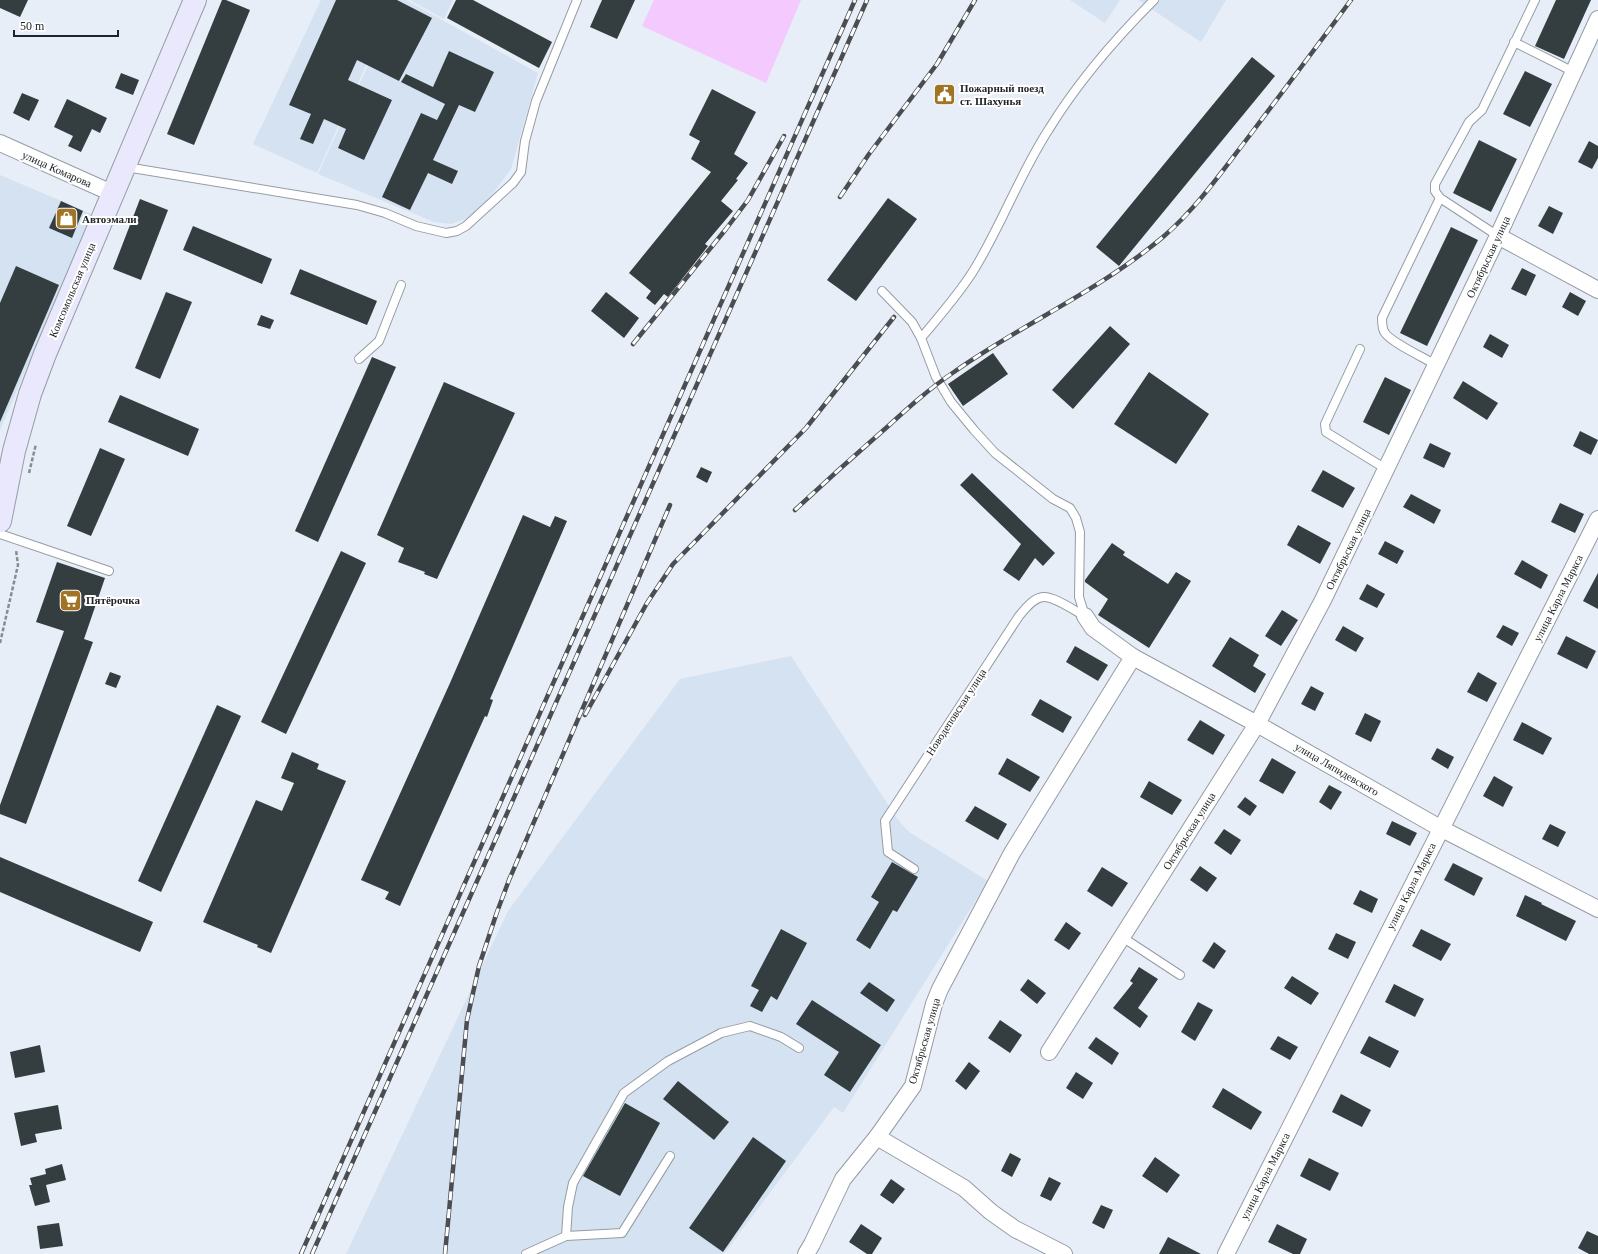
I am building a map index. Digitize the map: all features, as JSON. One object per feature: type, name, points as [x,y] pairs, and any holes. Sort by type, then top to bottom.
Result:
[{"type":"street","name":"Комсомольская улица","points":[[1,514],[14,451],[30,394],[58,324],[196,0]]},
{"type":"street","name":"Октябрьская улица","points":[[1049,1052],[1257,724],[1323,600],[1498,236],[1598,19]]},
{"type":"street","name":"улица Комарова","points":[[0,143],[114,194]]},
{"type":"street","points":[[1498,236],[1598,290]]},
{"type":"street","name":"улица Карла Маркса","points":[[1226,1254],[1440,828],[1598,519]]},
{"type":"street","name":"улица Ляпидевского","points":[[1085,616],[1093,628],[1133,657],[1257,724],[1440,828],[1598,909]]},
{"type":"street","name":"Октябрьская улица","points":[[806,1254],[843,1179],[877,1137],[913,1086],[934,1004],[940,989],[1008,860],[1133,657]]},
{"type":"street","points":[[877,1137],[964,1188],[991,1212],[1015,1229],[1064,1254]]},
{"type":"lane","points":[[126,167],[357,205],[385,213],[416,226],[446,233],[457,231],[466,226],[513,183],[521,172],[525,141],[536,101],[577,0]]},
{"type":"lane","points":[[921,338],[950,304],[972,273],[1000,222],[1031,159],[1049,128],[1097,62],[1154,0]]},
{"type":"lane","points":[[1498,236],[1440,198],[1435,191],[1435,184],[1469,122],[1482,110],[1535,0]]},
{"type":"lane","points":[[1514,42],[1574,72]]},
{"type":"lane","points":[[1436,364],[1392,339],[1385,333],[1382,318],[1440,198]]},
{"type":"lane","points":[[360,359],[378,341],[401,285]]},
{"type":"lane","points":[[882,291],[912,322],[921,338],[936,377],[951,402],[974,430],[995,453],[1053,498],[1070,508],[1076,518],[1080,532],[1079,597],[1085,616]]},
{"type":"lane","points":[[1360,349],[1325,424],[1326,432],[1386,469]]},
{"type":"lane","points":[[0,534],[109,571]]},
{"type":"lane","name":"Новодеповская улица","points":[[914,869],[888,852],[885,821],[1019,616],[1034,600],[1043,597],[1052,598],[1085,616]]},
{"type":"lane","points":[[1122,937],[1180,975]]},
{"type":"lane","points":[[566,1236],[568,1207],[573,1183],[624,1093],[668,1061],[721,1033],[750,1026],[781,1037],[798,1048]]},
{"type":"lane","points":[[526,1254],[566,1236],[622,1233],[670,1156]]},
{"type":"path","points":[[28,478],[37,441]]},
{"type":"path","points":[[0,642],[18,565],[14,538]]},
{"type":"shaded area","points":[[321,0],[396,0],[317,173],[253,144]]},
{"type":"shaded area","points":[[398,0],[406,0],[538,73],[511,169],[486,203],[466,219],[451,224],[434,222],[318,174]]},
{"type":"shaded area","points":[[410,0],[453,0],[444,19]]},
{"type":"shaded area","points":[[654,0],[801,0],[766,83],[642,26]]},
{"type":"shaded area","points":[[1070,0],[1120,0],[1105,23]]},
{"type":"shaded area","points":[[1138,0],[1226,0],[1201,42]]},
{"type":"shaded area","points":[[0,175],[92,214],[0,430]]},
{"type":"shaded area","points":[[791,656],[898,820],[909,832],[988,881],[843,1113],[834,1107],[724,1254],[346,1254],[508,911],[680,679]]},
{"type":"building","points":[[0,0],[28,0],[20,17],[0,8]]},
{"type":"building","points":[[222,0],[226,0],[250,10],[194,145],[167,134]]},
{"type":"building","points":[[336,0],[397,0],[432,18],[399,81],[357,60],[348,80],[392,100],[364,160],[338,148],[346,129],[324,119],[313,144],[300,139],[311,114],[289,105]]},
{"type":"building","points":[[456,0],[473,0],[552,42],[539,68],[447,18]]},
{"type":"building","points":[[602,0],[635,0],[617,39],[590,27]]},
{"type":"building","points":[[1556,0],[1591,0],[1564,59],[1535,46]]},
{"type":"building","points":[[449,51],[494,72],[475,112],[459,105],[433,160],[458,171],[452,184],[428,173],[410,210],[382,197],[421,113],[437,120],[445,104],[401,82],[406,74],[433,87]]},
{"type":"building","points":[[1252,57],[1275,76],[1119,266],[1096,247]]},
{"type":"building","points":[[1525,71],[1552,84],[1530,127],[1503,114]]},
{"type":"building","points":[[121,73],[139,80],[133,95],[115,88]]},
{"type":"building","points":[[712,89],[756,112],[734,154],[748,163],[736,179],[738,180],[721,201],[733,211],[705,244],[708,246],[668,297],[664,294],[655,305],[646,298],[651,291],[629,273],[711,172],[691,159],[700,141],[689,135]]},
{"type":"building","points":[[22,93],[39,100],[29,121],[13,113]]},
{"type":"building","points":[[67,99],[107,118],[100,133],[92,129],[81,152],[68,146],[73,136],[54,127]]},
{"type":"building","points":[[1479,140],[1517,159],[1491,212],[1453,193]]},
{"type":"building","points":[[1589,141],[1598,146],[1598,158],[1592,169],[1578,162]]},
{"type":"building","points":[[888,198],[917,219],[856,301],[827,280]]},
{"type":"building","points":[[140,199],[168,210],[141,280],[113,269]]},
{"type":"building","name":"Автоэмали","points":[[61,201],[83,211],[72,238],[49,228]]},
{"type":"building","points":[[1549,206],[1563,213],[1553,234],[1538,226]]},
{"type":"building","points":[[193,226],[272,259],[262,284],[183,250]]},
{"type":"building","points":[[1451,227],[1478,240],[1427,346],[1400,333]]},
{"type":"building","points":[[16,266],[59,285],[0,422],[0,303]]},
{"type":"building","points":[[1522,268],[1536,275],[1526,296],[1511,289]]},
{"type":"building","points":[[300,269],[377,301],[367,325],[290,294]]},
{"type":"building","points":[[166,292],[192,302],[160,379],[135,368]]},
{"type":"building","points":[[606,292],[639,318],[624,338],[591,311]]},
{"type":"building","points":[[1570,292],[1586,301],[1578,316],[1562,307]]},
{"type":"building","points":[[261,315],[274,320],[270,329],[257,325]]},
{"type":"building","points":[[1110,326],[1130,344],[1073,409],[1052,390]]},
{"type":"building","points":[[1490,334],[1509,345],[1502,358],[1483,347]]},
{"type":"building","points":[[993,353],[1008,374],[963,406],[948,384]]},
{"type":"building","points":[[372,357],[396,367],[318,542],[295,531]]},
{"type":"building","points":[[1149,372],[1209,414],[1176,464],[1114,424]]},
{"type":"building","points":[[1385,377],[1411,390],[1389,435],[1363,422]]},
{"type":"building","points":[[1463,381],[1498,403],[1487,420],[1453,398]]},
{"type":"building","points":[[444,382],[515,413],[437,579],[424,574],[425,572],[398,562],[404,548],[377,535]]},
{"type":"building","points":[[120,395],[199,429],[188,456],[108,422]]},
{"type":"building","points":[[1580,431],[1598,440],[1591,455],[1573,446]]},
{"type":"building","points":[[1430,443],[1451,453],[1444,468],[1423,458]]},
{"type":"building","points":[[100,448],[125,459],[91,536],[67,526]]},
{"type":"building","points":[[701,467],[712,472],[707,483],[696,477]]},
{"type":"building","points":[[1323,470],[1355,488],[1343,508],[1311,491]]},
{"type":"building","points":[[972,473],[1055,553],[1043,566],[1035,558],[1019,581],[1003,570],[1021,544],[960,485]]},
{"type":"building","points":[[1411,494],[1441,510],[1434,524],[1403,507]]},
{"type":"building","points":[[1560,503],[1584,514],[1575,533],[1551,522]]},
{"type":"building","points":[[523,515],[550,527],[555,516],[567,521],[490,699],[493,700],[487,717],[485,716],[400,906],[385,899],[389,892],[361,880],[450,683]]},
{"type":"building","points":[[1298,525],[1331,543],[1320,564],[1287,545]]},
{"type":"building","points":[[1385,541],[1404,551],[1397,564],[1378,554]]},
{"type":"building","points":[[1112,543],[1125,552],[1123,555],[1168,584],[1176,572],[1191,581],[1149,648],[1098,615],[1108,599],[1085,582]]},
{"type":"building","points":[[341,551],[366,563],[286,734],[261,722]]},
{"type":"building","points":[[1522,560],[1548,575],[1541,589],[1514,574]]},
{"type":"building","points":[[57,562],[105,578],[84,639],[93,642],[26,824],[0,814],[0,805],[64,631],[36,622]]},
{"type":"building","points":[[1598,573],[1598,609],[1583,601]]},
{"type":"building","points":[[1367,584],[1385,594],[1377,608],[1359,599]]},
{"type":"building","points":[[1282,610],[1298,620],[1281,646],[1265,636]]},
{"type":"building","points":[[1503,625],[1519,633],[1512,646],[1496,637]]},
{"type":"building","points":[[1343,626],[1364,638],[1356,652],[1335,640]]},
{"type":"building","points":[[1566,636],[1596,651],[1587,669],[1557,654]]},
{"type":"building","points":[[1230,637],[1259,655],[1253,666],[1266,674],[1255,693],[1212,666]]},
{"type":"building","points":[[1075,646],[1108,665],[1098,681],[1066,662]]},
{"type":"building","points":[[110,672],[121,676],[116,688],[105,684]]},
{"type":"building","points":[[1478,672],[1497,683],[1487,702],[1467,692]]},
{"type":"building","points":[[1311,686],[1324,693],[1315,711],[1301,704]]},
{"type":"building","points":[[1040,699],[1072,717],[1063,733],[1031,715]]},
{"type":"building","points":[[217,705],[241,716],[161,892],[138,881]]},
{"type":"building","points":[[1365,713],[1381,721],[1371,742],[1355,734]]},
{"type":"building","points":[[1200,720],[1225,735],[1213,755],[1187,740]]},
{"type":"building","points":[[1522,722],[1552,738],[1543,755],[1513,740]]},
{"type":"building","points":[[1437,748],[1454,757],[1448,769],[1431,759]]},
{"type":"building","points":[[292,752],[319,764],[317,769],[346,781],[271,953],[257,947],[258,945],[203,922],[256,800],[282,811],[294,783],[281,778]]},
{"type":"building","points":[[1007,758],[1040,777],[1030,792],[998,774]]},
{"type":"building","points":[[1272,758],[1296,772],[1283,794],[1259,781]]},
{"type":"building","points":[[1494,776],[1513,787],[1503,807],[1483,796]]},
{"type":"building","points":[[1149,781],[1182,800],[1172,815],[1140,797]]},
{"type":"building","points":[[1329,785],[1342,792],[1331,810],[1319,802]]},
{"type":"building","points":[[1245,797],[1257,806],[1250,816],[1237,807]]},
{"type":"building","points":[[975,806],[1007,824],[998,840],[965,821]]},
{"type":"building","points":[[1392,821],[1417,833],[1410,846],[1386,834]]},
{"type":"building","points":[[1550,824],[1566,832],[1558,847],[1542,839]]},
{"type":"building","points":[[1224,829],[1241,840],[1231,855],[1214,843]]},
{"type":"building","points":[[0,857],[153,922],[140,952],[0,892]]},
{"type":"building","points":[[892,862],[918,877],[897,912],[893,910],[870,949],[856,940],[879,902],[871,897]]},
{"type":"building","points":[[1453,863],[1483,878],[1474,896],[1444,880]]},
{"type":"building","points":[[1200,866],[1217,878],[1207,892],[1190,880]]},
{"type":"building","points":[[1102,867],[1128,883],[1112,907],[1087,891]]},
{"type":"building","points":[[1360,890],[1378,899],[1372,913],[1353,904]]},
{"type":"building","points":[[1525,895],[1576,921],[1566,941],[1516,916]]},
{"type":"building","points":[[1066,922],[1081,933],[1069,950],[1054,940]]},
{"type":"building","points":[[781,929],[807,943],[777,1000],[771,996],[762,1012],[750,1006],[759,990],[751,986]]},
{"type":"building","points":[[1421,929],[1451,944],[1441,961],[1412,946]]},
{"type":"building","points":[[1336,933],[1356,942],[1348,959],[1328,949]]},
{"type":"building","points":[[1214,942],[1226,951],[1214,969],[1202,961]]},
{"type":"building","points":[[1139,967],[1158,979],[1138,1008],[1148,1016],[1140,1028],[1113,1008],[1133,983],[1130,981]]},
{"type":"building","points":[[1292,976],[1319,993],[1311,1005],[1284,988]]},
{"type":"building","points":[[1028,979],[1046,993],[1037,1004],[1020,990]]},
{"type":"building","points":[[869,982],[895,1000],[887,1012],[860,993]]},
{"type":"building","points":[[1394,984],[1424,999],[1415,1017],[1385,1002]]},
{"type":"building","points":[[812,1000],[881,1045],[850,1092],[824,1075],[839,1052],[796,1024]]},
{"type":"building","points":[[1198,1002],[1213,1010],[1195,1041],[1181,1032]]},
{"type":"building","points":[[1000,1020],[1022,1035],[1010,1053],[988,1038]]},
{"type":"building","points":[[1278,1036],[1298,1047],[1290,1060],[1270,1049]]},
{"type":"building","points":[[1369,1036],[1399,1051],[1390,1068],[1360,1053]]},
{"type":"building","points":[[1096,1037],[1119,1053],[1112,1065],[1088,1048]]},
{"type":"building","points":[[40,1045],[45,1072],[15,1078],[10,1052]]},
{"type":"building","points":[[969,1062],[980,1071],[966,1090],[955,1081]]},
{"type":"building","points":[[1076,1072],[1093,1083],[1083,1099],[1066,1088]]},
{"type":"building","points":[[678,1081],[729,1122],[714,1140],[663,1099]]},
{"type":"building","points":[[1223,1088],[1262,1112],[1251,1130],[1212,1107]]},
{"type":"building","points":[[1341,1094],[1371,1110],[1362,1127],[1332,1112]]},
{"type":"building","points":[[625,1103],[660,1123],[620,1196],[583,1176]]},
{"type":"building","points":[[58,1105],[62,1129],[35,1134],[37,1142],[21,1146],[14,1113]]},
{"type":"building","points":[[753,1137],[786,1161],[723,1252],[689,1228]]},
{"type":"building","points":[[1010,1153],[1021,1159],[1012,1177],[1001,1171]]},
{"type":"building","points":[[1155,1157],[1180,1175],[1167,1193],[1142,1176]]},
{"type":"building","points":[[1309,1158],[1339,1173],[1330,1191],[1300,1176]]},
{"type":"building","points":[[62,1164],[66,1180],[46,1185],[50,1202],[35,1206],[29,1185],[32,1185],[30,1178],[46,1174],[45,1169]]},
{"type":"building","points":[[1049,1177],[1061,1183],[1051,1201],[1040,1196]]},
{"type":"building","points":[[891,1179],[905,1189],[893,1204],[880,1195]]},
{"type":"building","points":[[1101,1205],[1113,1210],[1104,1229],[1092,1223]]},
{"type":"building","points":[[59,1223],[63,1246],[40,1249],[37,1226]]},
{"type":"building","points":[[861,1224],[882,1238],[872,1254],[867,1254],[849,1242]]},
{"type":"building","points":[[1277,1224],[1307,1239],[1300,1254],[1293,1254],[1268,1242]]},
{"type":"building","points":[[1587,1231],[1598,1236],[1598,1254],[1589,1254],[1578,1248]]},
{"type":"building","points":[[1168,1237],[1201,1254],[1159,1254]]},
{"type":"railway","points":[[301,1254],[855,0]]},
{"type":"railway","points":[[312,1254],[867,0]]},
{"type":"railway","points":[[840,197],[869,154],[937,64],[975,0]]},
{"type":"railway","points":[[795,510],[919,398],[936,385],[1006,338],[1087,291],[1113,274],[1163,237],[1175,226],[1220,175],[1351,0]]},
{"type":"railway","points":[[633,344],[748,200],[784,136]]},
{"type":"railway","points":[[585,715],[647,603],[673,564],[806,428],[894,317]]},
{"type":"railway","points":[[445,1254],[467,1020],[479,966],[509,880],[670,505]]},
{"type":"place","name":"Пожарный поезд ст. Шахунья","points":[[945,94]]},
{"type":"place","name":"Автоэмали","points":[[66,219]]},
{"type":"place","name":"Пятёрочка","points":[[70,600]]}]
